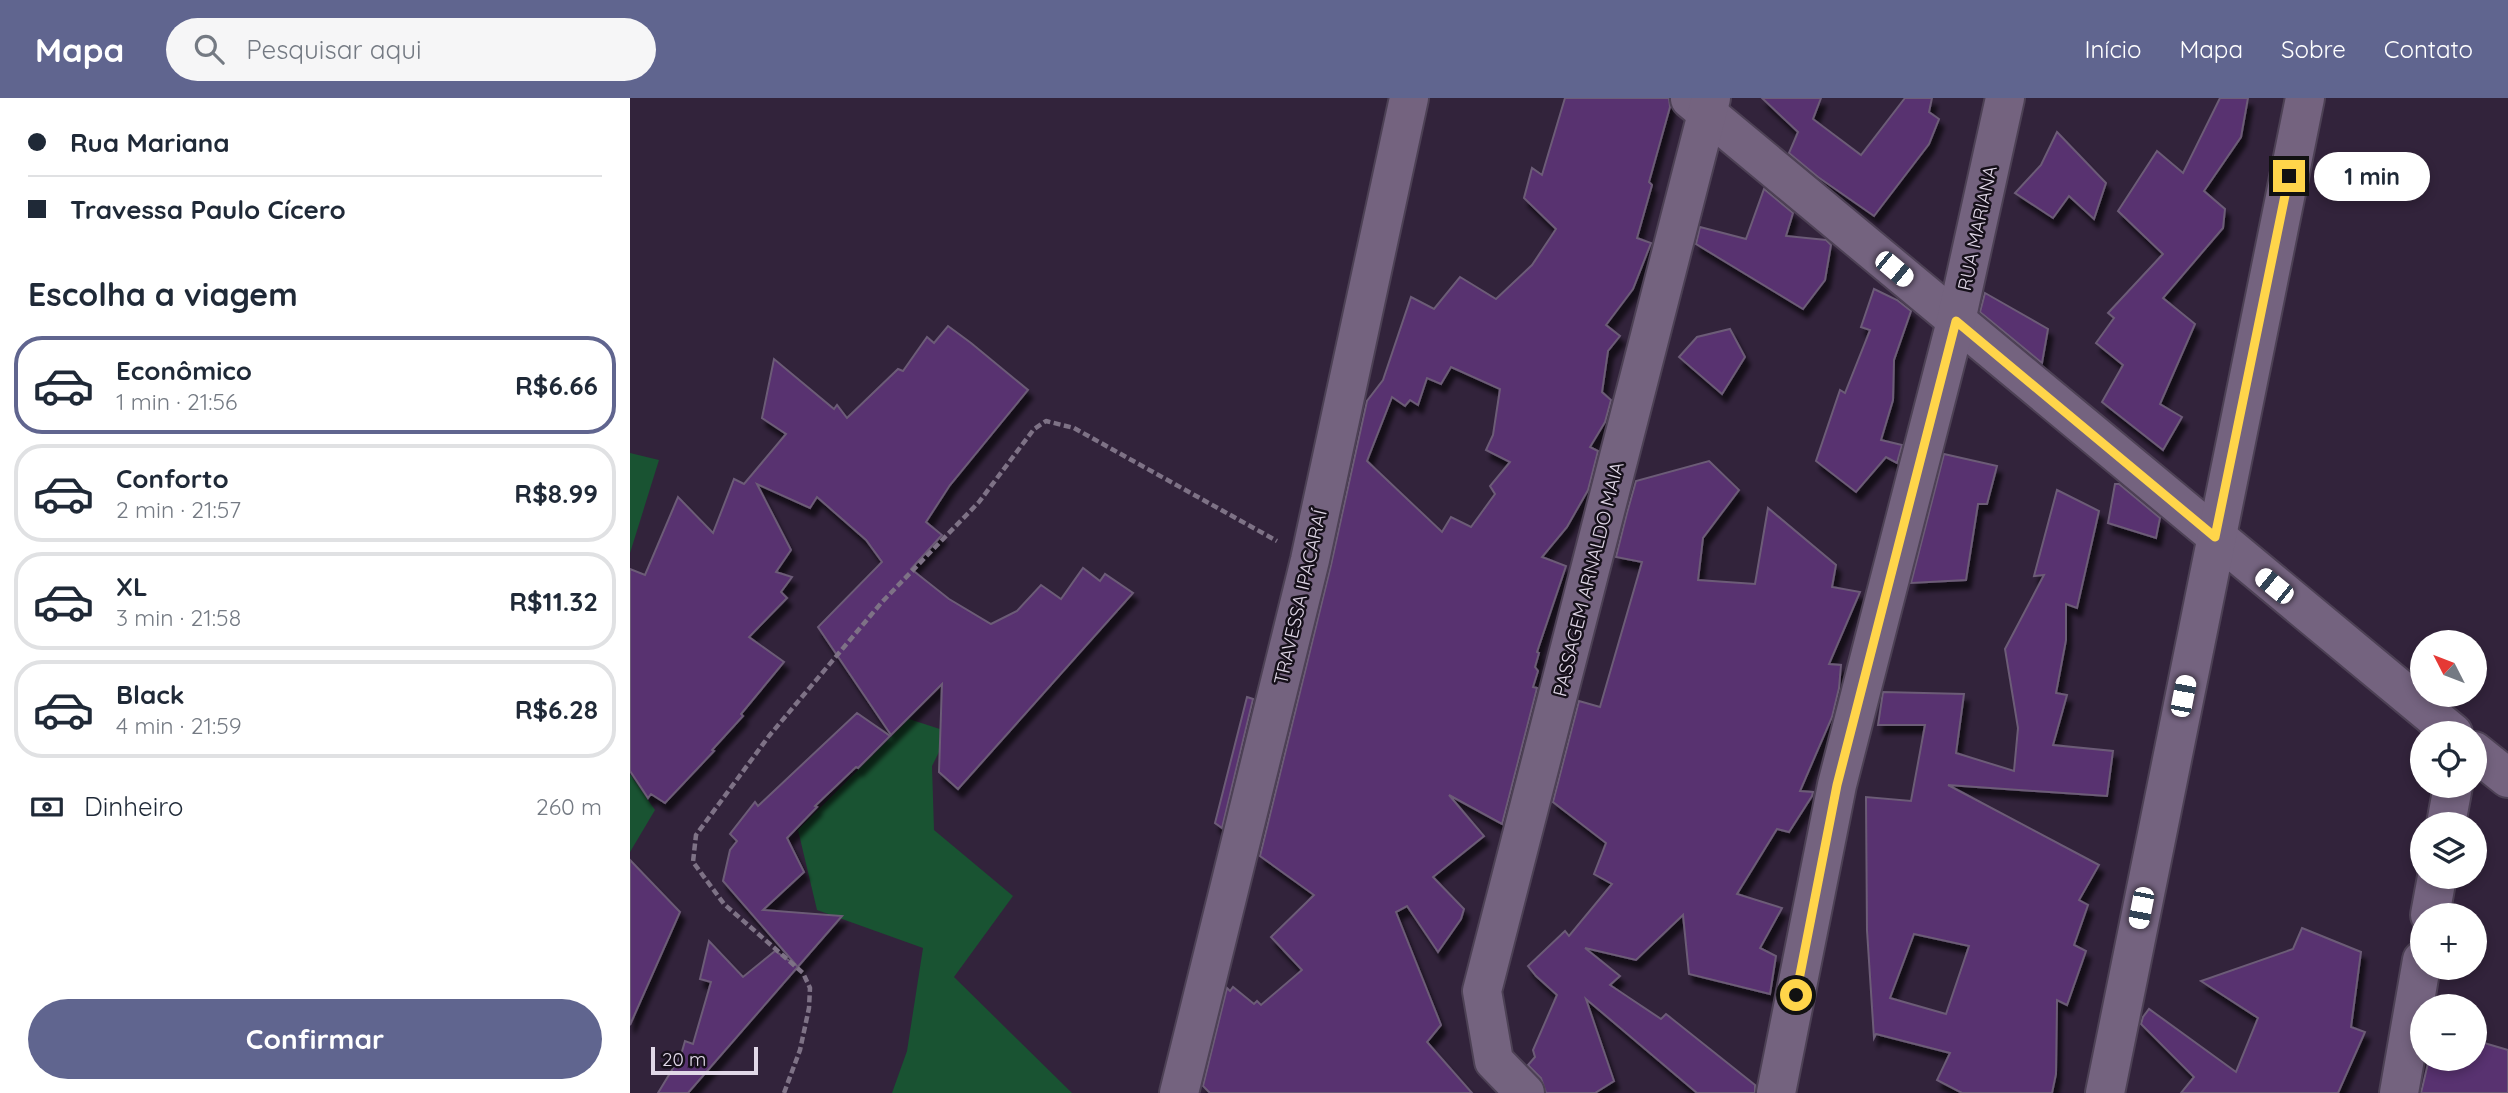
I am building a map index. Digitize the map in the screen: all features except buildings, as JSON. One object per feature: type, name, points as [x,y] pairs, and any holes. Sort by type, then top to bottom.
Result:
[{"type":"street","name":"TRAVESSA IPACARAÍ","points":[[1179,1093],[1310,560],[1409,98]]},
{"type":"street","name":"RUA MARIANA","points":[[1776,1093],[1837,785],[1956,321],[2005,98]]},
{"type":"street","points":[[2105,1093],[2305,98]]},
{"type":"street","points":[[1702,103],[1956,321],[2438,721]]},
{"type":"street","name":"PASSAGEM ARNALDO MAIA","points":[[1525,1093],[1494,1061],[1482,991],[1702,103]]},
{"type":"street","points":[[2487,761],[2508,778]]},
{"type":"street","points":[[2399,1093],[2419,980]]},
{"type":"path","points":[[784,1093],[800,1050],[810,988],[803,973],[724,904],[693,862],[696,835],[769,736],[881,602],[979,502],[1034,429],[1046,421],[1074,428],[1310,560]]},
{"type":"green space","points":[[630,453],[659,460],[630,553]]},
{"type":"green space","points":[[909,719],[949,732],[932,766],[934,830],[1013,896],[954,977],[1072,1093],[892,1093],[907,1051],[923,948],[817,910],[798,830]]},
{"type":"green space","points":[[630,774],[655,810],[630,852]]},
{"type":"route","points":[[1796,995],[1837,785],[1956,321],[2215,537],[2289,176]]}]
